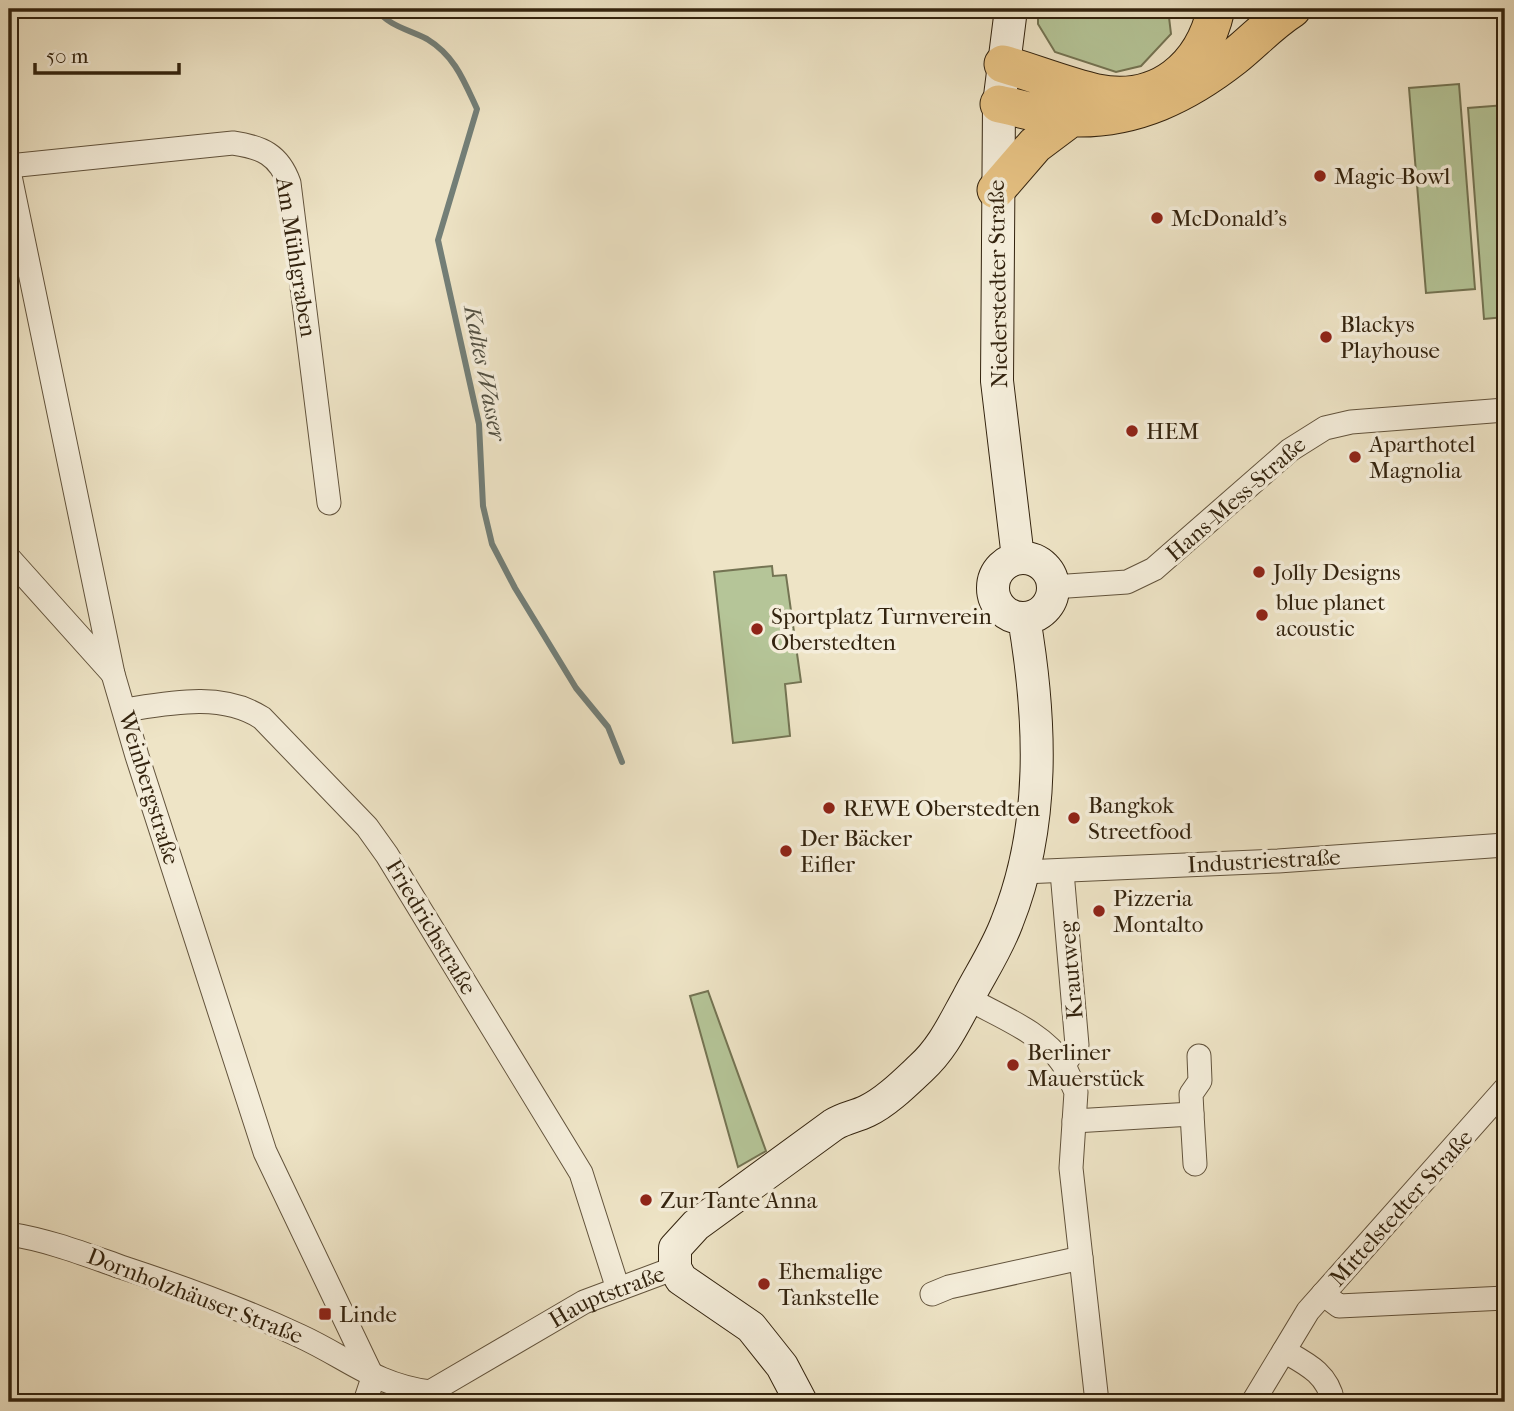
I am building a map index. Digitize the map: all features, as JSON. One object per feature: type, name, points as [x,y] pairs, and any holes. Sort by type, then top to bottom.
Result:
[{"type":"main road","points":[[1003,64],[1097,93],[1120,95],[1145,91],[1166,83],[1187,69],[1211,31],[1216,9]]},
{"type":"main road","points":[[999,104],[1071,118],[1124,113],[1175,97],[1236,55],[1271,22],[1292,9]]},
{"type":"main road","points":[[996,190],[1035,145],[1071,118]]},
{"type":"street","name":"Niederstedter Straße","points":[[1011,9],[999,104],[996,190],[997,381],[1018,558]]},
{"type":"street","name":"Am Mühlgraben","points":[[9,166],[233,143],[264,150],[276,158],[289,183],[329,503]]},
{"type":"street","name":"Weinbergstraße","points":[[9,171],[113,674],[265,1152],[373,1378]]},
{"type":"street","name":"Hans-Mess-Straße","points":[[1053,587],[1127,582],[1154,569],[1290,450],[1325,428],[1351,422],[1505,410]]},
{"type":"street","points":[[9,558],[113,674]]},
{"type":"street","points":[[1018,558],[1030,558],[1042,564],[1051,576],[1053,587],[1051,600],[1044,609],[1024,618],[1006,612],[999,605],[993,587],[1000,569],[1018,558]]},
{"type":"street","points":[[675,1268],[675,1248],[696,1225],[848,1115],[866,1112],[922,1068],[947,1038],[1008,922],[1023,872],[1031,831],[1037,726],[1024,618]]},
{"type":"street","name":"Friedrichstraße","points":[[125,710],[186,702],[221,703],[247,709],[262,718],[367,827],[387,855],[581,1173],[618,1289]]},
{"type":"street","name":"Industriestraße","points":[[1023,872],[1062,872],[1505,845]]},
{"type":"street","name":"Krautweg","points":[[1062,872],[1077,1045],[1064,1065]]},
{"type":"street","name":"Krautweg","points":[[967,998],[1038,1037],[1056,1052],[1076,1092],[1071,1168],[1097,1402]]},
{"type":"street","points":[[1195,1164],[1191,1094],[1200,1081],[1199,1056]]},
{"type":"street","name":"Mittelstedter Straße","points":[[1253,1402],[1308,1311],[1505,1089]]},
{"type":"street","points":[[1074,1121],[1192,1114]]},
{"type":"street","name":"Dornholzhäuser Straße","points":[[9,1234],[53,1244],[221,1301],[319,1345],[373,1378]]},
{"type":"street","points":[[932,1294],[949,1287],[1081,1258]]},
{"type":"street","name":"Hauptstraße","points":[[373,1378],[436,1397],[584,1302],[675,1268],[692,1287],[751,1327],[782,1366],[801,1402]]},
{"type":"street","name":"Mittelstedter Straße","points":[[1323,1294],[1339,1306],[1505,1298]]},
{"type":"street","points":[[1284,1351],[1315,1370],[1327,1381],[1333,1402]]},
{"type":"street","points":[[365,1402],[373,1378]]},
{"type":"green space","points":[[1038,9],[1168,9],[1171,34],[1141,66],[1116,72],[1055,52],[1038,24]]},
{"type":"green space","points":[[1459,84],[1475,289],[1426,293],[1409,88]]},
{"type":"green space","points":[[1505,105],[1505,317],[1484,319],[1468,108]]},
{"type":"green space","name":"Sportplatz Turnverein Oberstedten","points":[[772,566],[773,576],[786,575],[801,682],[785,684],[790,736],[733,743],[714,572]]},
{"type":"green space","points":[[708,991],[766,1151],[738,1167],[690,996]]},
{"type":"waterway","name":"Kaltes Wasser","points":[[376,9],[387,20],[427,39],[445,53],[458,70],[477,109],[438,240],[479,424],[483,506],[492,544],[515,588],[576,688],[608,727],[622,762]]},
{"type":"place","name":"Magic-Bowl","points":[[1320,176]]},
{"type":"place","name":"McDonald's","points":[[1157,218]]},
{"type":"place","name":"Blackys Playhouse","points":[[1326,337]]},
{"type":"place","name":"HEM","points":[[1132,431]]},
{"type":"place","name":"Aparthotel Magnolia","points":[[1355,457]]},
{"type":"place","name":"Jolly Designs","points":[[1259,572]]},
{"type":"place","name":"blue planet acoustic","points":[[1262,615]]},
{"type":"place","name":"Sportplatz Turnverein Oberstedten","points":[[757,629]]},
{"type":"place","name":"REWE Oberstedten","points":[[829,808]]},
{"type":"place","name":"Bangkok Streetfood","points":[[1074,818]]},
{"type":"place","name":"Der Bäcker Eifler","points":[[786,851]]},
{"type":"place","name":"Pizzeria Montalto","points":[[1099,911]]},
{"type":"place","name":"Berliner Mauerstück","points":[[1013,1065]]},
{"type":"place","name":"Zur Tante Anna","points":[[646,1200]]},
{"type":"place","name":"Ehemalige Tankstelle","points":[[764,1284]]},
{"type":"place","name":"Linde","points":[[325,1314]]}]
